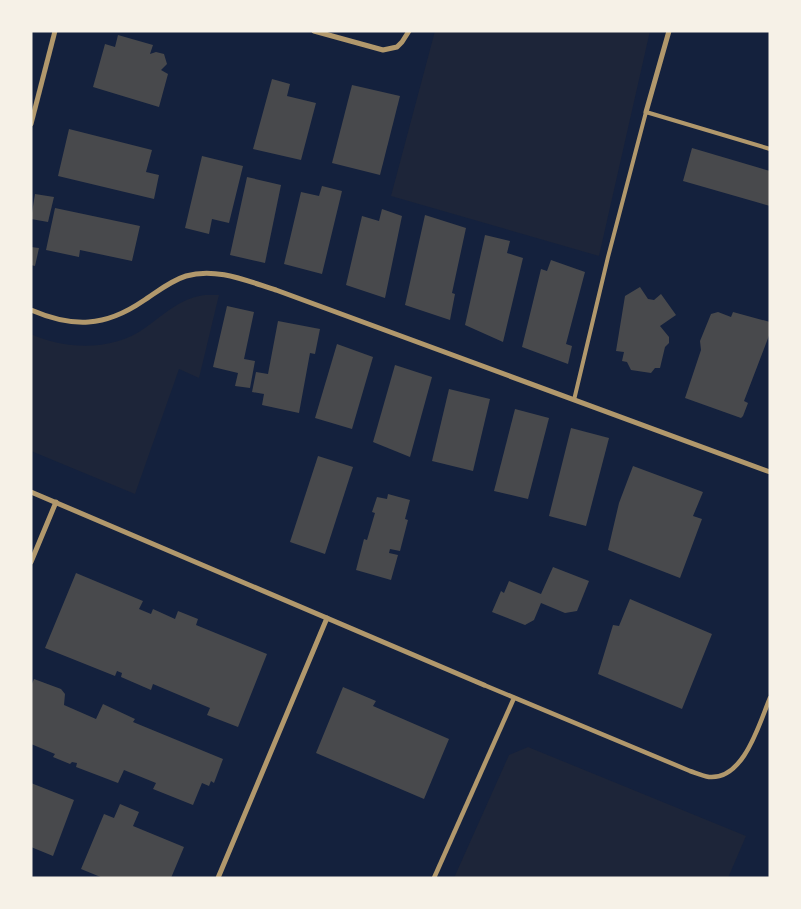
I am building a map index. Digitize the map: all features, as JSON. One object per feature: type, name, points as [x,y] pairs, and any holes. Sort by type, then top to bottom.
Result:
[{"type":"street","points":[[31,124],[55,31]]},
{"type":"street","points":[[314,31],[383,50],[397,47],[410,31]]},
{"type":"street","points":[[646,112],[669,31]]},
{"type":"street","points":[[31,310],[56,320],[82,322],[109,320],[125,313],[169,284],[185,276],[202,273],[221,274],[276,290],[770,472]]},
{"type":"street","points":[[31,492],[514,698],[690,771],[709,777],[723,775],[736,767],[750,748],[770,698]]},
{"type":"street","points":[[31,562],[56,502]]},
{"type":"street","points":[[218,878],[327,618]]},
{"type":"street","points":[[434,878],[514,698]]},
{"type":"lane","points":[[574,400],[608,257],[646,112],[770,149]]},
{"type":"shaded area","points":[[435,31],[650,31],[599,256],[391,196]]},
{"type":"shaded area","points":[[205,295],[219,295],[199,378],[179,369],[135,494],[31,451],[31,334],[59,343],[74,345],[89,346],[119,341],[145,328],[180,303]]},
{"type":"shaded area","points":[[528,747],[746,836],[728,878],[454,878],[509,755]]},
{"type":"building","points":[[118,35],[153,45],[150,54],[156,52],[164,54],[167,64],[161,70],[168,74],[159,107],[93,87],[105,44],[115,47]]},
{"type":"building","points":[[272,79],[290,84],[287,96],[316,103],[301,160],[253,149]]},
{"type":"building","points":[[352,85],[400,96],[380,175],[332,163]]},
{"type":"building","points":[[69,129],[152,150],[146,172],[159,175],[154,199],[58,176]]},
{"type":"building","points":[[692,148],[770,171],[770,206],[683,181]]},
{"type":"building","points":[[202,156],[243,166],[229,223],[212,219],[209,234],[185,228]]},
{"type":"building","points":[[247,177],[281,185],[265,263],[230,255]]},
{"type":"building","points":[[322,186],[342,191],[322,274],[284,264],[301,192],[319,196]]},
{"type":"building","points":[[35,194],[54,197],[48,222],[31,219]]},
{"type":"building","points":[[55,208],[140,226],[132,261],[80,250],[79,257],[46,250]]},
{"type":"building","points":[[382,209],[402,216],[385,298],[346,285],[362,216],[379,221]]},
{"type":"building","points":[[425,215],[466,228],[452,293],[455,294],[450,320],[405,305]]},
{"type":"building","points":[[485,235],[510,241],[507,253],[523,258],[503,342],[465,325]]},
{"type":"building","points":[[31,247],[39,248],[35,266],[31,265]]},
{"type":"building","points":[[551,260],[585,272],[566,344],[572,346],[568,364],[522,347],[541,269],[547,271]]},
{"type":"building","points":[[640,287],[648,299],[654,300],[661,294],[676,315],[660,326],[669,337],[669,343],[665,347],[660,368],[655,368],[651,373],[631,370],[627,362],[622,361],[624,352],[616,351],[625,296]]},
{"type":"building","points":[[227,306],[254,312],[244,359],[255,361],[250,388],[235,386],[238,373],[213,367]]},
{"type":"building","points":[[718,312],[731,317],[733,312],[770,322],[770,333],[744,401],[748,403],[741,418],[685,398],[701,350],[700,341],[711,314]]},
{"type":"building","points":[[278,321],[320,329],[315,354],[310,353],[299,413],[262,405],[264,394],[252,392],[256,372],[268,374]]},
{"type":"building","points":[[337,344],[373,357],[352,429],[315,418]]},
{"type":"building","points":[[395,365],[432,377],[410,457],[373,442]]},
{"type":"building","points":[[449,389],[490,399],[473,471],[432,461]]},
{"type":"building","points":[[515,409],[549,418],[528,499],[494,491]]},
{"type":"building","points":[[571,428],[609,438],[586,526],[549,516]]},
{"type":"building","points":[[318,456],[353,467],[325,554],[290,542]]},
{"type":"building","points":[[633,466],[703,492],[693,516],[702,519],[680,578],[608,550],[619,503]]},
{"type":"building","points":[[388,494],[410,500],[405,519],[408,520],[400,551],[390,549],[389,553],[398,555],[391,580],[356,570],[364,539],[367,540],[375,513],[372,512],[377,497],[387,499]]},
{"type":"building","points":[[553,567],[589,581],[577,611],[565,613],[541,603],[534,620],[525,625],[492,612],[501,591],[504,593],[509,581],[541,594]]},
{"type":"building","points":[[76,573],[143,601],[139,609],[151,614],[153,609],[175,619],[178,611],[198,619],[196,625],[267,654],[238,727],[207,715],[210,708],[153,684],[151,690],[121,677],[122,673],[117,671],[115,676],[45,648]]},
{"type":"building","points":[[630,599],[712,634],[682,709],[598,674],[613,625],[619,626]]},
{"type":"building","points":[[34,679],[61,689],[65,694],[64,705],[96,719],[103,704],[135,719],[133,722],[223,759],[214,783],[211,781],[209,786],[202,783],[193,805],[153,789],[156,783],[124,770],[118,783],[76,767],[77,763],[72,762],[70,764],[53,757],[55,754],[31,744],[31,686]]},
{"type":"building","points":[[343,687],[376,701],[373,706],[449,739],[424,799],[316,753]]},
{"type":"building","points":[[31,783],[74,800],[53,856],[31,847]]},
{"type":"building","points":[[120,804],[139,812],[133,826],[184,847],[171,878],[103,878],[81,869],[104,814],[114,818]]}]
